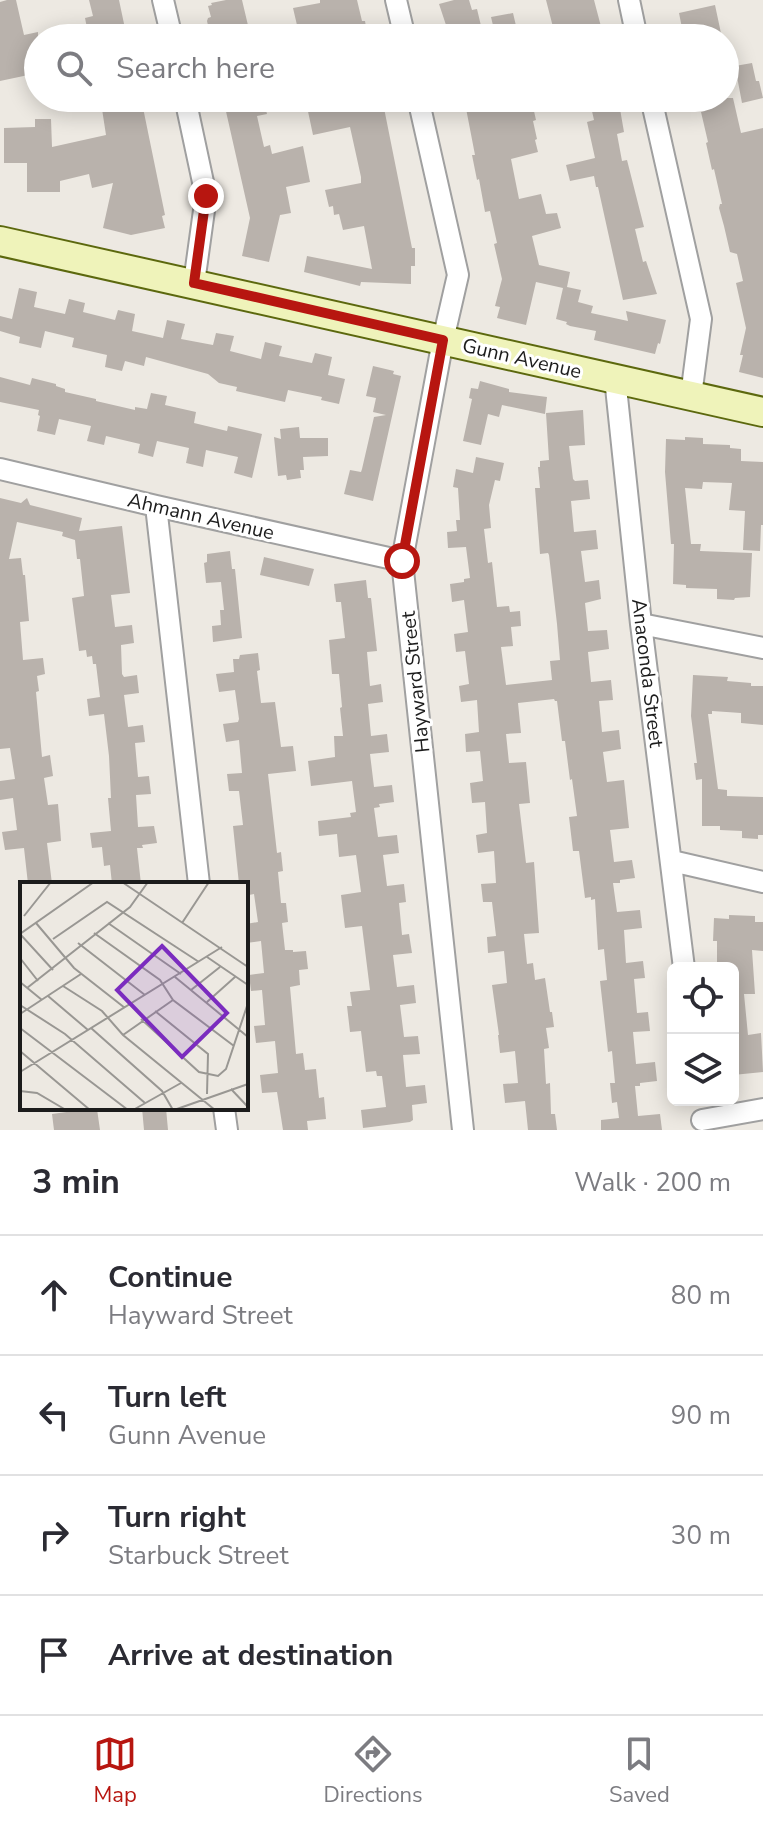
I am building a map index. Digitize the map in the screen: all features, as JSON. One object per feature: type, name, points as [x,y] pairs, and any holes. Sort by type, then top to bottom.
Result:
[{"type":"street","points":[[163,0],[169,24]]},
{"type":"street","points":[[396,0],[402,24]]},
{"type":"street","points":[[629,0],[634,24]]},
{"type":"street","points":[[188,112],[206,196],[194,283]]},
{"type":"street","name":"Hayward Street","points":[[421,112],[458,275],[402,561],[463,1130]]},
{"type":"street","points":[[654,112],[701,319],[691,396]]},
{"type":"street","name":"Gunn Avenue","points":[[0,241],[763,412]]},
{"type":"street","name":"Anaconda Street","points":[[615,378],[641,624],[683,962]]},
{"type":"street","name":"Ahmann Avenue","points":[[0,469],[402,561]]},
{"type":"street","points":[[156,506],[199,882]]},
{"type":"street","points":[[641,624],[763,648]]},
{"type":"street","points":[[672,861],[763,882]]},
{"type":"street","points":[[701,1117],[763,1109]]},
{"type":"street","points":[[224,1110],[227,1130]]},
{"type":"building","points":[[16,0],[24,35],[24,76],[0,81],[0,2]]},
{"type":"building","points":[[89,0],[119,0],[124,24],[86,24],[85,18],[93,16]]},
{"type":"building","points":[[242,0],[248,24],[208,24],[211,17],[208,6],[211,3]]},
{"type":"building","points":[[320,0],[357,0],[366,24],[297,24],[293,8],[320,3]]},
{"type":"building","points":[[469,0],[472,10],[477,9],[481,24],[446,24],[439,4]]},
{"type":"building","points":[[546,0],[594,0],[600,24],[552,24]]},
{"type":"building","points":[[715,5],[719,24],[681,24],[679,13]]},
{"type":"building","points":[[513,13],[516,24],[493,24],[491,17]]},
{"type":"building","points":[[752,63],[763,98],[742,103],[739,65]]},
{"type":"building","points":[[102,112],[144,112],[165,228],[131,235],[103,228],[113,183],[92,188],[89,174],[60,181],[60,192],[27,192],[27,163],[4,163],[4,128],[35,127],[35,119],[51,119],[52,147],[106,135]]},
{"type":"building","points":[[226,112],[266,112],[257,116],[264,147],[270,145],[272,154],[303,146],[310,182],[286,187],[291,213],[280,215],[269,262],[242,256],[250,218]]},
{"type":"building","points":[[308,112],[385,112],[412,248],[415,248],[411,284],[361,282],[360,286],[304,272],[307,256],[372,269],[364,226],[343,230],[339,214],[334,215],[333,206],[329,207],[325,190],[361,183],[350,127],[313,135]]},
{"type":"building","points":[[467,112],[534,112],[538,152],[511,159],[519,199],[541,194],[546,214],[557,213],[561,228],[532,236],[539,265],[570,272],[567,287],[581,290],[578,302],[593,306],[591,313],[628,321],[626,311],[666,320],[655,354],[594,340],[596,331],[570,326],[556,319],[563,288],[536,282],[526,325],[497,318],[500,307],[495,306],[502,279],[490,211],[485,212],[477,180],[472,155],[475,155]]},
{"type":"building","points":[[592,112],[621,112],[624,132],[617,134],[622,161],[627,160],[644,227],[635,229],[643,262],[646,261],[657,294],[623,300],[594,176],[570,181],[566,165],[595,158],[587,122],[594,120]]},
{"type":"building","points":[[701,112],[736,112],[741,133],[763,128],[763,378],[739,372],[746,328],[736,283],[743,281],[737,254],[730,252]]},
{"type":"building","points":[[19,288],[37,292],[34,307],[65,314],[69,299],[85,303],[83,312],[115,320],[118,310],[135,314],[132,331],[163,338],[167,320],[185,324],[181,339],[213,345],[216,333],[234,336],[230,351],[261,359],[265,342],[282,346],[279,356],[312,363],[315,353],[332,357],[328,375],[345,379],[339,404],[288,390],[285,402],[236,391],[237,387],[219,383],[208,374],[146,357],[144,366],[125,361],[122,371],[105,367],[107,355],[72,347],[74,338],[45,331],[41,348],[19,343],[20,337],[0,331],[0,316],[12,319]]},
{"type":"building","points":[[373,366],[401,376],[373,501],[344,494],[350,470],[361,472],[374,417],[386,415],[373,412],[376,398],[366,396]]},
{"type":"building","points":[[0,377],[30,385],[32,378],[56,384],[65,392],[135,410],[135,407],[147,409],[151,393],[167,396],[165,405],[196,412],[194,423],[227,431],[228,426],[262,434],[252,478],[234,473],[238,457],[206,450],[203,467],[186,463],[189,448],[157,441],[153,457],[138,453],[140,444],[106,436],[104,445],[87,441],[91,426],[59,419],[55,435],[37,431],[39,410],[0,402]]},
{"type":"building","points":[[480,381],[509,389],[509,392],[547,397],[545,414],[502,405],[499,417],[488,414],[481,445],[463,441],[472,399],[469,398],[471,388],[478,389]]},
{"type":"building","points":[[583,410],[585,445],[569,446],[573,479],[588,480],[590,499],[571,501],[574,532],[596,530],[598,549],[581,551],[585,582],[599,580],[601,599],[585,603],[588,631],[607,630],[609,649],[588,652],[591,682],[611,680],[613,700],[599,701],[602,732],[619,730],[621,749],[603,752],[607,782],[624,780],[629,828],[610,830],[614,862],[632,860],[635,878],[613,883],[617,912],[640,910],[642,928],[624,930],[626,963],[643,961],[645,978],[634,979],[637,1013],[648,1012],[650,1031],[633,1032],[636,1064],[655,1062],[657,1081],[635,1086],[638,1116],[660,1114],[662,1130],[601,1130],[601,1120],[619,1118],[617,1102],[612,1103],[610,1083],[615,1083],[612,1051],[608,1052],[600,981],[607,980],[604,949],[598,950],[595,899],[585,898],[579,851],[573,851],[569,817],[577,816],[565,741],[562,741],[557,701],[554,699],[518,703],[521,733],[506,734],[509,763],[526,762],[530,803],[519,804],[526,863],[534,862],[539,933],[524,934],[527,964],[533,963],[535,980],[545,978],[552,1012],[554,1027],[546,1028],[549,1048],[544,1049],[546,1084],[550,1083],[551,1114],[555,1114],[557,1130],[528,1130],[525,1101],[505,1103],[503,1084],[518,1083],[515,1051],[500,1053],[492,985],[507,983],[504,951],[488,953],[487,937],[496,936],[492,902],[483,902],[481,884],[496,883],[494,851],[478,853],[476,835],[487,833],[485,802],[472,803],[470,783],[483,781],[480,751],[466,752],[465,734],[479,732],[477,700],[461,702],[459,686],[469,684],[465,651],[456,652],[454,634],[468,632],[464,600],[452,602],[450,584],[470,578],[466,547],[448,548],[447,532],[457,531],[456,520],[460,520],[458,488],[453,487],[456,469],[473,473],[476,457],[504,463],[500,481],[495,480],[489,505],[491,528],[484,529],[488,563],[492,562],[497,607],[509,606],[510,612],[520,611],[521,626],[511,627],[513,646],[501,647],[506,685],[552,680],[550,661],[560,660],[557,624],[549,555],[540,554],[535,488],[540,488],[540,461],[549,460],[546,413]]},
{"type":"building","points":[[299,427],[300,438],[328,438],[328,456],[303,457],[301,478],[287,480],[286,475],[278,476],[274,437],[281,439],[280,429]]},
{"type":"building","points":[[685,437],[703,438],[703,444],[730,445],[730,448],[741,449],[741,461],[763,462],[760,551],[743,550],[745,511],[729,510],[732,483],[703,482],[702,489],[685,488],[691,544],[701,544],[700,551],[752,553],[750,597],[717,599],[717,589],[686,588],[686,585],[673,584],[674,544],[671,544],[665,472],[666,439],[685,440]]},
{"type":"building","points":[[0,498],[21,503],[27,498],[30,505],[82,518],[79,531],[122,526],[130,593],[111,595],[115,627],[132,625],[134,643],[121,645],[122,674],[124,677],[137,675],[139,693],[124,695],[128,727],[143,725],[145,742],[135,743],[138,777],[149,776],[151,794],[136,795],[138,827],[154,826],[157,843],[137,848],[141,882],[112,882],[110,865],[104,866],[102,847],[92,848],[90,833],[111,831],[109,756],[104,714],[89,716],[87,699],[100,697],[96,664],[93,664],[92,656],[87,657],[86,650],[79,651],[72,598],[84,596],[75,540],[62,536],[63,532],[17,522],[9,559],[21,558],[25,575],[29,621],[20,622],[23,660],[43,658],[45,674],[37,676],[39,691],[36,692],[42,757],[50,755],[53,776],[44,778],[48,805],[58,804],[61,841],[47,843],[52,882],[28,882],[24,848],[5,850],[2,832],[17,830],[13,798],[0,800],[0,781],[15,779],[10,748],[0,749]]},
{"type":"building","points":[[230,551],[232,569],[235,569],[242,638],[213,642],[212,626],[221,625],[220,610],[224,610],[221,582],[206,583],[204,563],[207,562],[207,554]]},
{"type":"building","points":[[264,557],[314,569],[309,586],[260,575]]},
{"type":"building","points":[[366,580],[377,651],[367,652],[370,686],[381,684],[383,702],[368,704],[371,736],[387,734],[389,752],[370,754],[374,787],[392,785],[394,802],[374,808],[378,837],[397,835],[399,853],[383,855],[387,886],[404,884],[406,902],[399,903],[402,935],[409,934],[412,953],[393,955],[397,987],[414,985],[416,1003],[400,1005],[404,1037],[418,1036],[420,1054],[403,1055],[406,1087],[425,1085],[427,1103],[412,1105],[413,1120],[410,1122],[363,1128],[361,1110],[386,1107],[382,1076],[377,1076],[376,1071],[366,1072],[361,1031],[350,1032],[347,1006],[352,1006],[350,992],[370,990],[362,926],[345,928],[341,895],[361,892],[356,855],[339,857],[337,834],[319,836],[318,821],[351,817],[350,813],[356,812],[352,781],[311,786],[308,761],[335,757],[334,736],[343,736],[339,674],[332,674],[329,640],[345,638],[341,602],[336,602],[334,584]]},
{"type":"building","points":[[258,653],[261,703],[275,702],[281,747],[293,746],[296,771],[268,774],[277,853],[281,852],[283,871],[278,872],[281,903],[286,903],[288,922],[282,923],[285,950],[306,951],[308,969],[299,970],[300,985],[290,987],[296,1054],[303,1053],[305,1070],[316,1069],[319,1098],[324,1097],[326,1119],[307,1121],[308,1130],[283,1130],[277,1092],[262,1093],[260,1075],[278,1073],[275,1041],[256,1043],[254,1026],[265,1025],[262,990],[251,991],[249,975],[264,973],[261,941],[248,943],[248,924],[258,922],[254,894],[249,895],[248,882],[239,882],[233,826],[243,825],[239,791],[229,791],[227,774],[242,773],[239,740],[226,742],[223,724],[238,722],[239,719],[235,690],[219,692],[216,674],[234,672],[233,659],[239,659],[240,655]]},
{"type":"building","points":[[693,675],[728,677],[727,681],[763,686],[763,725],[741,723],[741,713],[712,711],[708,714],[718,789],[727,790],[727,796],[763,797],[763,835],[758,835],[758,839],[742,838],[742,831],[702,826],[702,779],[696,780],[691,716]]},
{"type":"building","points":[[729,915],[755,916],[755,922],[763,922],[763,951],[752,950],[755,994],[744,994],[748,1035],[761,1033],[763,1072],[739,1074],[739,962],[717,962],[717,941],[713,941],[714,918],[729,919]]},
{"type":"building","points":[[97,1110],[100,1130],[54,1130],[52,1114]]},
{"type":"building","points":[[142,1110],[166,1110],[168,1130],[144,1130]]},
{"type":"route","points":[[206,196],[194,283],[443,340],[402,561]]}]
